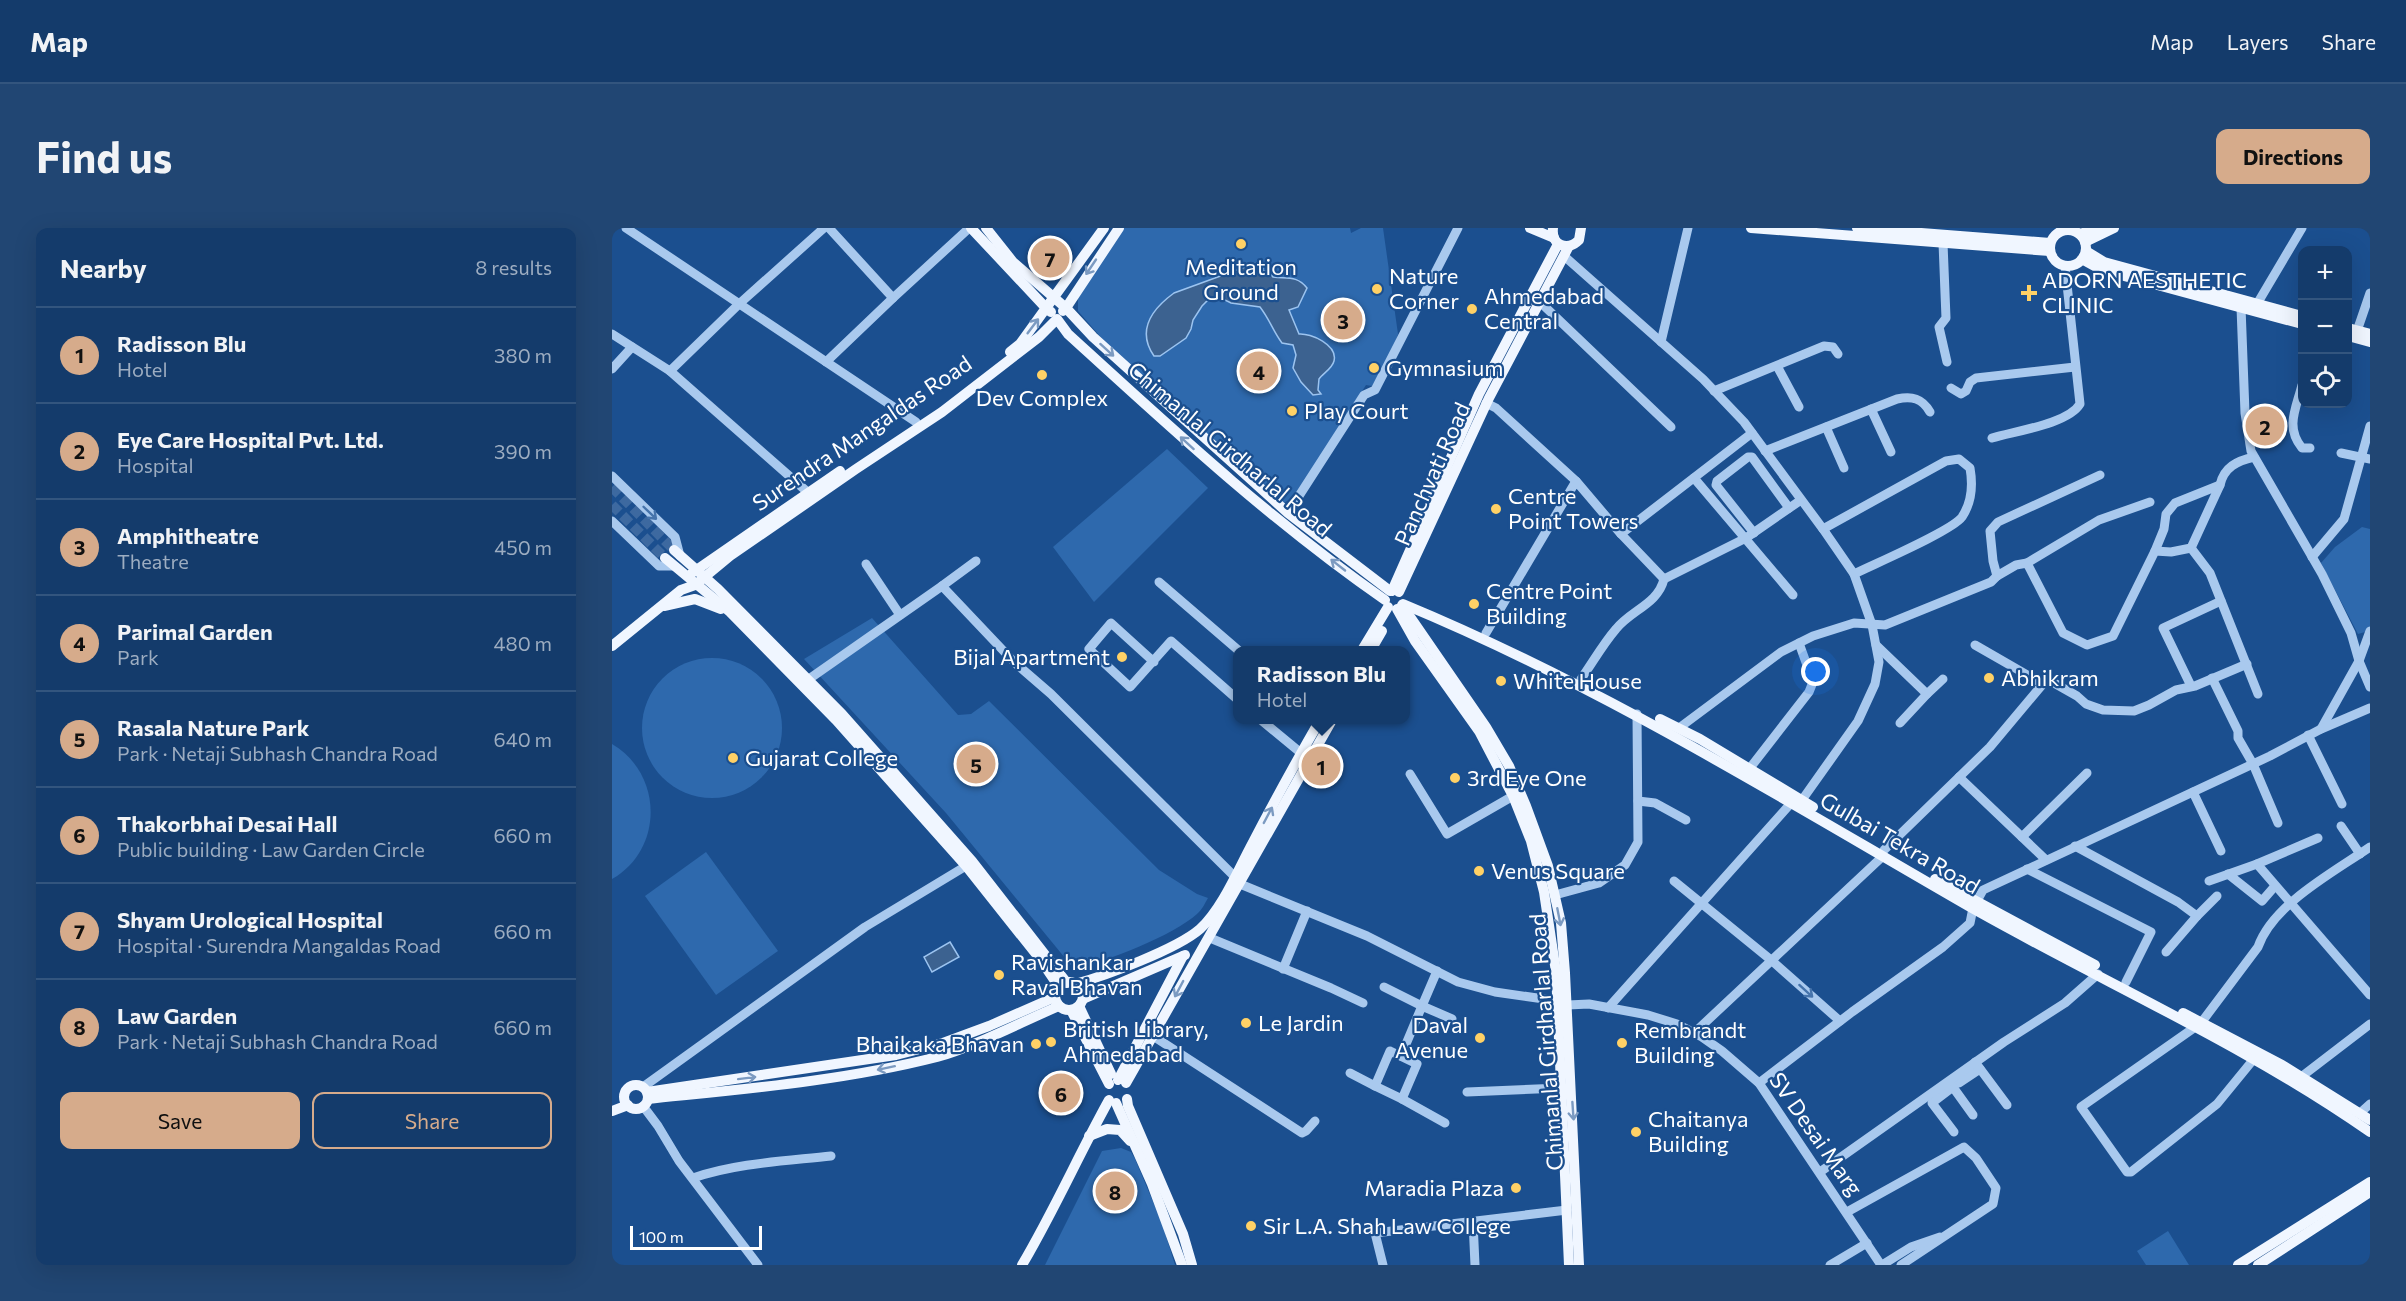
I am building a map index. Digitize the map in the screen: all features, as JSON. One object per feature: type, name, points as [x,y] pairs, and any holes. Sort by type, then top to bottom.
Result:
[{"type":"main road","points":[[977,230],[1054,297],[1104,228]]},
{"type":"main road","points":[[1066,308],[1119,228]]},
{"type":"main road","points":[[1530,228],[1560,243],[1576,243],[1581,232],[1593,228]]},
{"type":"main road","points":[[1751,228],[1943,243],[2050,247]]},
{"type":"main road","points":[[1857,228],[2050,247]]},
{"type":"main road","points":[[2098,228],[2084,241],[2075,264],[2065,266],[2055,261],[2050,247],[2053,237],[2063,230],[2075,231],[2084,241],[2104,262],[2298,315]]},
{"type":"main road","points":[[2084,241],[2114,228]]},
{"type":"main road","points":[[977,230],[1046,308]]},
{"type":"main road","points":[[2084,241],[2102,270],[2298,323]]},
{"type":"main road","name":"Panchvati Road","points":[[1395,600],[1486,403],[1540,302],[1560,243]]},
{"type":"main road","name":"Panchvati Road","points":[[1395,600],[1479,394],[1560,243]]},
{"type":"main road","name":"Surendra Mangaldas Road","points":[[657,608],[696,577],[990,369],[1020,344],[1054,297]]},
{"type":"main road","name":"Chimanlal Girdharlal Road","points":[[1054,297],[1093,337],[1288,513],[1395,600],[1480,718],[1509,766],[1539,839],[1561,923],[1563,1003],[1579,1265]]},
{"type":"main road","name":"Chimanlal Girdharlal Road","points":[[1046,308],[1068,334],[1268,513],[1395,600],[1415,641],[1479,731],[1513,796],[1531,841],[1544,892],[1554,949],[1563,1003],[1561,1088],[1569,1265]]},
{"type":"main road","name":"Surendra Mangaldas Road","points":[[811,495],[942,412],[989,378],[1039,338],[1066,308]]},
{"type":"main road","points":[[2352,332],[2370,334]]},
{"type":"main road","points":[[2352,333],[2370,342]]},
{"type":"main road","points":[[677,553],[696,577],[836,720],[966,866],[1063,991],[1078,1005],[1117,1082],[1130,1089],[1127,1099],[1128,1106],[1183,1234],[1192,1265]]},
{"type":"main road","points":[[665,558],[674,566],[696,577],[809,679],[879,754],[972,861],[1063,991]]},
{"type":"main road","points":[[612,646],[657,608],[675,602],[695,599],[730,612]]},
{"type":"main road","points":[[1365,646],[1395,600]]},
{"type":"main road","points":[[1373,646],[1395,600]]},
{"type":"main road","name":"Gulbai Tekra Road","points":[[1395,600],[1448,617],[1486,633],[1581,679],[1678,728],[1750,768],[1797,801]]},
{"type":"main road","name":"Gulbai Tekra Road","points":[[1395,600],[1501,646],[1637,714],[1797,801],[1883,853],[2098,974],[2197,1025],[2282,1065],[2370,1120]]},
{"type":"main road","points":[[1182,1265],[1174,1239],[1137,1149],[1106,1090],[1117,1082],[1153,1036],[1201,948],[1210,938],[1317,724]]},
{"type":"main road","points":[[612,1105],[627,1103],[636,1108],[645,1096],[865,1072],[939,1056],[1063,991],[1188,938],[1208,921],[1238,881],[1330,724]]},
{"type":"main road","name":"Gulbai Tekra Road","points":[[1975,904],[2126,982],[2370,1132]]},
{"type":"main road","points":[[1078,1005],[1201,948]]},
{"type":"main road","points":[[1117,1082],[1183,956]]},
{"type":"main road","points":[[1063,991],[1082,990],[1078,1005]]},
{"type":"main road","points":[[627,1103],[624,1095],[628,1088],[635,1085],[645,1096]]},
{"type":"main road","points":[[1022,1265],[1042,1231],[1089,1136],[1112,1102],[1127,1099]]},
{"type":"main road","points":[[612,1111],[627,1103]]},
{"type":"main road","points":[[1089,1136],[1107,1129],[1120,1130],[1137,1149]]},
{"type":"main road","points":[[2238,1265],[2370,1182]]},
{"type":"main road","points":[[2258,1265],[2370,1192]]},
{"type":"street","points":[[626,228],[916,422]]},
{"type":"street","points":[[670,371],[739,304],[824,228]]},
{"type":"street","points":[[829,228],[893,298]]},
{"type":"street","points":[[1288,513],[1364,394],[1375,390],[1458,228]]},
{"type":"street","points":[[1661,342],[1688,228]]},
{"type":"street","points":[[2257,304],[2302,228]]},
{"type":"street","points":[[826,362],[893,298],[977,230]]},
{"type":"street","points":[[1560,243],[1714,391],[1752,433],[1854,574],[1872,625],[1879,662],[1875,684],[1858,721],[1797,801],[1608,1008]]},
{"type":"street","points":[[1943,243],[1946,318],[1939,327],[1939,332],[1947,362]]},
{"type":"street","points":[[1992,438],[2064,417],[2075,411],[2080,404],[2065,266]]},
{"type":"street","points":[[2352,330],[2370,293]]},
{"type":"street","points":[[1540,302],[1671,427]]},
{"type":"street","points":[[2241,307],[2245,413],[2251,452],[2312,556],[2351,633],[2359,662],[2370,687]]},
{"type":"street","points":[[612,334],[670,371],[811,495]]},
{"type":"street","points":[[1714,391],[1824,346],[1833,347],[1838,354]]},
{"type":"street","points":[[612,369],[632,347]]},
{"type":"street","points":[[1777,366],[1799,407]]},
{"type":"street","points":[[1951,388],[1960,394],[1966,391],[1970,382],[1976,378],[2075,367]]},
{"type":"street","points":[[1765,451],[1870,409],[1910,396],[1925,404],[1930,412]]},
{"type":"street","points":[[2298,401],[2293,422],[2293,437],[2302,448],[2310,448]]},
{"type":"street","points":[[1486,403],[1496,408],[1576,481],[1664,579]]},
{"type":"street","points":[[1870,409],[1891,452]]},
{"type":"street","points":[[2312,556],[2344,519],[2366,458],[2370,426]]},
{"type":"street","points":[[1826,428],[1844,468]]},
{"type":"street","points":[[1622,534],[1752,433]]},
{"type":"street","points":[[2341,453],[2366,458]]},
{"type":"street","points":[[1790,508],[1752,457],[1748,457],[1717,481],[1716,485],[1793,595]]},
{"type":"street","points":[[2192,548],[2220,485],[2222,475],[2241,460],[2254,457]]},
{"type":"street","points":[[1823,529],[1946,460],[1959,459],[1970,468],[1973,484],[1961,518],[1945,530],[1854,574]]},
{"type":"street","points":[[1996,576],[1990,531],[1998,522],[2100,475]]},
{"type":"street","points":[[612,476],[675,537],[677,553]]},
{"type":"street","points":[[1694,478],[1750,536]]},
{"type":"street","points":[[1486,633],[1576,481]]},
{"type":"street","points":[[2027,563],[2062,633],[2087,645],[2113,636],[2155,551],[2164,529],[2166,514],[2175,503],[2220,485]]},
{"type":"street","points":[[1664,579],[1750,536],[1801,500]]},
{"type":"street","points":[[1678,728],[1781,652],[1799,643],[1854,623],[1885,625],[1991,582],[1996,576],[2016,565],[2027,563],[2099,520],[2150,502]]},
{"type":"street","points":[[612,521],[659,566],[674,566]]},
{"type":"street","points":[[2155,551],[2171,552],[2192,548]]},
{"type":"street","points":[[2192,548],[2210,573],[2258,694]]},
{"type":"street","points":[[809,679],[976,561]]},
{"type":"street","points":[[866,564],[900,615]]},
{"type":"street","points":[[1581,679],[1618,627],[1662,590],[1664,579]]},
{"type":"street","points":[[1159,582],[1233,647]]},
{"type":"street","points":[[942,586],[1014,662],[1051,694],[1238,881]]},
{"type":"street","points":[[2191,686],[2163,628],[2221,601]]},
{"type":"street","points":[[1154,662],[1111,623],[1089,649],[1130,687],[1154,662],[1171,641],[1233,695]]},
{"type":"street","points":[[2321,729],[2359,662],[2370,631]]},
{"type":"street","points":[[1750,768],[1809,692],[1813,682],[1799,643]]},
{"type":"street","points":[[1876,645],[1927,694]]},
{"type":"street","points":[[1975,645],[2043,684]]},
{"type":"street","points":[[1694,1033],[1883,853],[1990,747],[2047,679],[2077,696],[2086,704],[2103,710],[2134,711],[2176,690],[2247,664]]},
{"type":"street","points":[[2212,678],[2278,823]]},
{"type":"street","points":[[1900,723],[1943,679]]},
{"type":"street","points":[[1760,1083],[1840,1021],[1943,947],[1970,923],[1975,904],[1983,890],[2253,764],[2308,735],[2370,708]]},
{"type":"street","points":[[1555,895],[1599,883],[1625,864],[1638,842],[1637,714]]},
{"type":"street","points":[[1266,724],[1301,753]]},
{"type":"street","points":[[2308,735],[2342,804]]},
{"type":"street","points":[[2022,837],[2087,772]]},
{"type":"street","points":[[1410,774],[1447,834],[1513,796]]},
{"type":"street","points":[[1959,777],[2046,860]]},
{"type":"street","points":[[2193,792],[2221,851]]},
{"type":"street","points":[[1638,801],[1655,803],[1686,820]]},
{"type":"street","points":[[2342,826],[2360,854]]},
{"type":"street","points":[[2209,881],[2257,864],[2318,838]]},
{"type":"street","points":[[2075,846],[2178,902],[2197,916]]},
{"type":"street","points":[[2253,1060],[2217,1104],[2131,1172],[2127,1172],[2081,1107],[2197,1025],[2258,947],[2262,933],[2292,902],[2370,847]]},
{"type":"street","points":[[2257,864],[2370,995]]},
{"type":"street","points":[[758,1265],[693,1178],[645,1096],[701,1046],[866,927],[966,866]]},
{"type":"street","points":[[2027,869],[2151,932],[2126,982]]},
{"type":"street","points":[[2228,874],[2262,901],[2275,886]]},
{"type":"street","name":"SV Desai Marg","points":[[1238,881],[1367,936],[1458,982],[1495,992],[1563,1003],[1589,1004],[1648,1015],[1677,1024],[1694,1033],[1722,1051],[1760,1083],[1882,1265]]},
{"type":"street","points":[[1674,881],[1771,960],[1840,1021]]},
{"type":"street","points":[[2166,952],[2217,896]]},
{"type":"street","points":[[1283,969],[1307,912]]},
{"type":"street","points":[[1210,938],[1363,1004]]},
{"type":"street","points":[[1401,1056],[1437,971]]},
{"type":"street","points":[[1820,1172],[1954,1084],[2065,1003],[2098,974]]},
{"type":"street","points":[[1384,987],[1452,1019]]},
{"type":"street","points":[[2301,1077],[2370,1024]]},
{"type":"street","points":[[1153,1036],[1302,1133],[1315,1121]]},
{"type":"street","points":[[1375,1086],[1390,1051],[1401,1056],[1417,1064],[1402,1099]]},
{"type":"street","points":[[1977,1065],[2007,1105]]},
{"type":"street","points":[[1350,1073],[1445,1123]]},
{"type":"street","points":[[1954,1084],[1973,1115]]},
{"type":"street","points":[[1467,1092],[1561,1088]]},
{"type":"street","points":[[1929,1100],[1954,1132]]},
{"type":"street","points":[[2360,1113],[2370,1104]]},
{"type":"street","points":[[1846,1212],[1964,1147],[1976,1158],[1996,1188],[1993,1204],[1901,1265]]},
{"type":"street","points":[[693,1178],[707,1173],[831,1155]]},
{"type":"street","points":[[1383,1265],[1375,1233],[1567,1210]]},
{"type":"street","points":[[1473,1221],[1475,1265]]},
{"type":"street","points":[[1882,1265],[1911,1247],[1948,1235]]},
{"type":"street","points":[[1830,1265],[1867,1243]]},
{"type":"shaded area","points":[[1119,228],[1350,228],[1351,233],[1361,228],[1383,228],[1398,334],[1393,349],[1372,386],[1366,385],[1295,496],[1284,503],[1105,342],[1078,311],[1078,296]]},
{"type":"shaded area","points":[[1256,263],[1263,263],[1263,271],[1268,271],[1273,277],[1295,279],[1307,288],[1298,307],[1289,310],[1299,334],[1322,341],[1328,345],[1334,355],[1331,366],[1319,379],[1318,390],[1321,394],[1313,395],[1301,382],[1293,368],[1296,355],[1293,345],[1282,343],[1260,307],[1231,303],[1217,296],[1202,306],[1186,338],[1160,356],[1154,356],[1149,346],[1146,337],[1149,321],[1166,299],[1174,293]]},
{"type":"shaded area","points":[[1167,449],[1208,488],[1094,602],[1053,547]]},
{"type":"shaded area","points":[[2362,527],[2370,529],[2370,627],[2358,634],[2321,563],[2335,547]]},
{"type":"shaded area","points":[[872,618],[958,715],[971,714],[989,701],[1159,870],[1197,894],[1208,898],[1199,912],[1173,930],[1139,947],[1074,969],[946,813],[804,659]]},
{"type":"shaded area","points":[[712,658],[739,664],[751,670],[761,679],[770,689],[776,701],[782,728],[776,755],[770,767],[761,777],[751,786],[739,792],[712,798],[685,792],[673,786],[663,777],[654,767],[648,755],[642,728],[648,701],[654,689],[663,679],[673,670],[685,664]]},
{"type":"shaded area","points":[[612,744],[629,757],[641,774],[648,792],[651,812],[648,831],[641,849],[629,866],[612,879]]},
{"type":"shaded area","points":[[706,852],[778,951],[716,995],[645,896]]},
{"type":"shaded area","points":[[950,942],[959,957],[932,972],[924,957]]},
{"type":"shaded area","points":[[1121,1148],[1131,1152],[1135,1159],[1162,1223],[1175,1265],[1045,1265],[1102,1151]]},
{"type":"shaded area","points":[[2168,1231],[2189,1265],[2146,1265],[2137,1251]]},
{"type":"tunnel","points":[[612,487],[674,550]]},
{"type":"tunnel","points":[[612,505],[665,558]]},
{"type":"place","name":"Meditation Ground","points":[[1241,244]]},
{"type":"place","name":"Shyam Urological Hospital","points":[[1050,258]]},
{"type":"place","name":"Nature Corner","points":[[1377,289]]},
{"type":"place","name":"ADORN AESTHETIC CLINIC","points":[[2029,293]]},
{"type":"place","name":"Ahmedabad Central","points":[[1472,309]]},
{"type":"place","name":"Amphitheatre","points":[[1343,320]]},
{"type":"place","name":"Gymnasium","points":[[1374,368]]},
{"type":"place","name":"Parimal Garden","points":[[1259,371]]},
{"type":"place","name":"Dev Complex","points":[[1042,375]]},
{"type":"place","name":"Play Court","points":[[1292,411]]},
{"type":"place","name":"Eye Care Hospital Pvt. Ltd.","points":[[2265,426]]},
{"type":"place","name":"Centre Point Towers","points":[[1496,509]]},
{"type":"place","name":"Centre Point Building","points":[[1474,604]]},
{"type":"place","name":"Bijal Apartment","points":[[1122,657]]},
{"type":"place","name":"Abhikram","points":[[1989,678]]},
{"type":"place","name":"White House","points":[[1501,681]]},
{"type":"place","name":"Gujarat College","points":[[733,758]]},
{"type":"place","name":"Rasala Nature Park","points":[[976,764]]},
{"type":"place","name":"Radisson Blu","points":[[1321,766]]},
{"type":"place","name":"3rd Eye One","points":[[1455,778]]},
{"type":"place","name":"Venus Square","points":[[1479,871]]},
{"type":"place","name":"Ravishankar Raval Bhavan","points":[[999,975]]},
{"type":"place","name":"Le Jardin","points":[[1246,1023]]},
{"type":"place","name":"Daval Avenue","points":[[1480,1038]]},
{"type":"place","name":"British Library, Ahmedabad","points":[[1051,1042]]},
{"type":"place","name":"Rembrandt Building","points":[[1622,1043]]},
{"type":"place","name":"Bhaikaka Bhavan","points":[[1036,1044]]},
{"type":"place","name":"Thakorbhai Desai Hall","points":[[1061,1093]]},
{"type":"place","name":"Chaitanya Building","points":[[1636,1132]]},
{"type":"place","name":"Maradia Plaza","points":[[1516,1188]]},
{"type":"place","name":"Law Garden","points":[[1115,1191]]},
{"type":"place","name":"Sir L.A. Shah Law College","points":[[1251,1226]]}]
